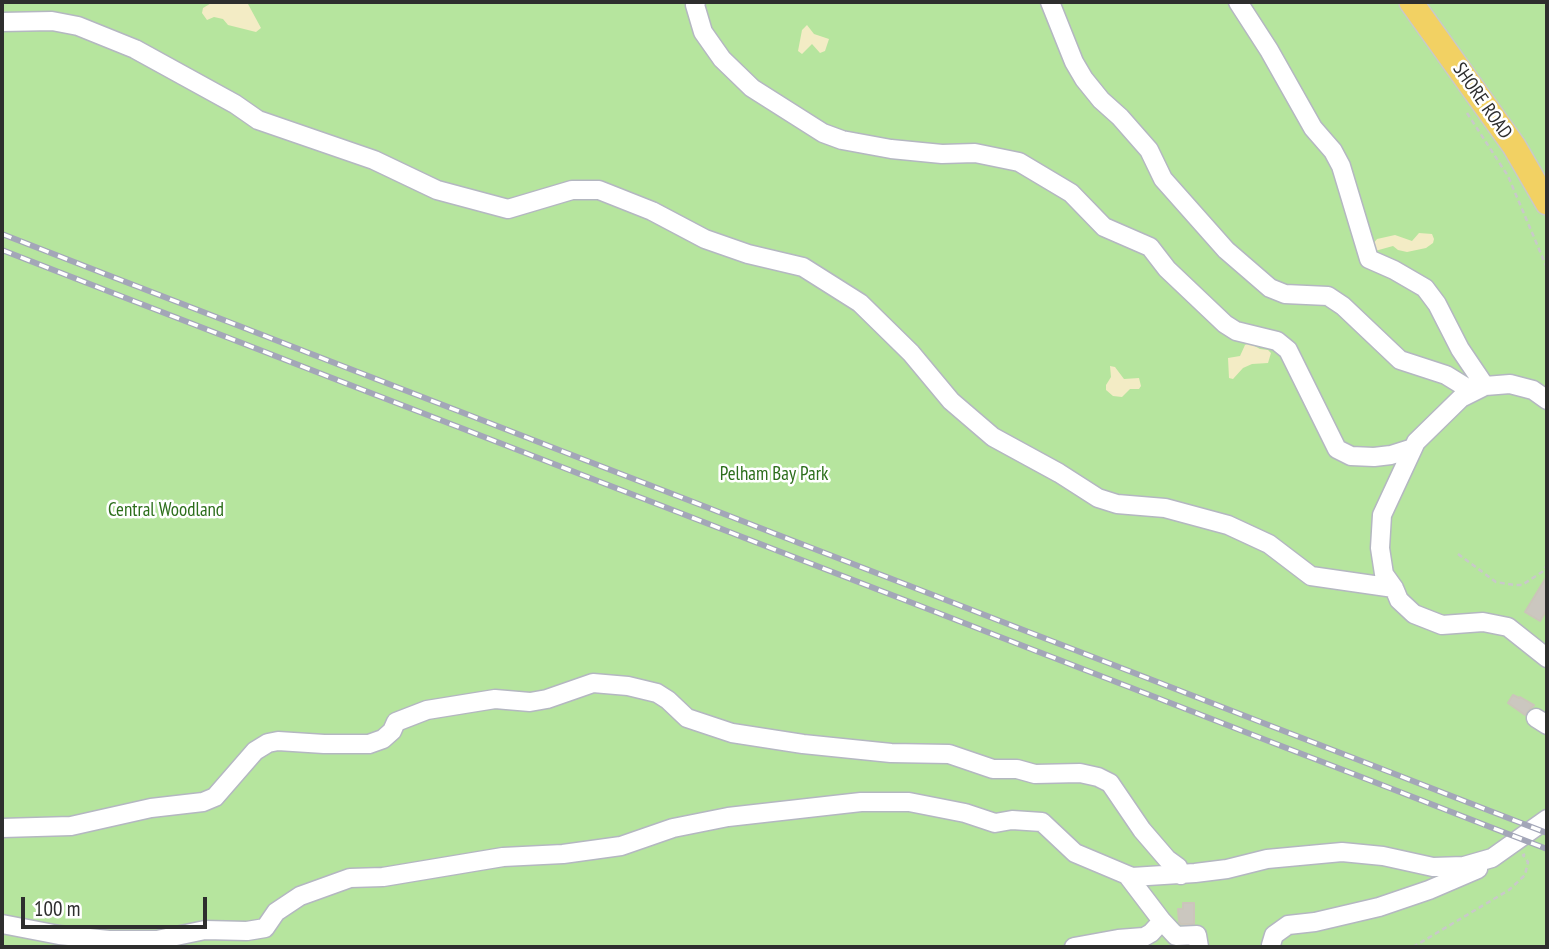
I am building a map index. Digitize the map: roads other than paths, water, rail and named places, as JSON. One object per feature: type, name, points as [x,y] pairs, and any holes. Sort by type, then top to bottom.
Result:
[{"type":"main road","name":"SHORE ROAD","points":[[1412,2],[1514,146],[1545,195]]},
{"type":"lane","points":[[696,2],[703,32],[722,59],[752,88],[823,133],[842,140],[891,149],[942,154],[975,153],[1019,162],[1071,193],[1104,228],[1150,247],[1167,269],[1225,324],[1236,331],[1277,341],[1288,350],[1337,449],[1351,456],[1374,457],[1391,456],[1413,448]]},
{"type":"lane","points":[[1050,2],[1074,62],[1084,79],[1149,150],[1163,179],[1226,250],[1269,288],[1285,294],[1328,296],[1343,306],[1400,360],[1478,389]]},
{"type":"lane","points":[[1238,2],[1269,50],[1312,128],[1333,151],[1342,166],[1369,259],[1425,288],[1437,303],[1478,389]]},
{"type":"lane","points":[[2,22],[52,21],[78,26],[135,49],[235,104],[258,120],[374,160],[437,190],[509,209],[572,190],[599,190],[652,211],[705,239],[748,254],[803,267],[860,303],[911,353],[951,401],[993,437],[1098,498],[1118,504],[1165,508],[1228,525],[1269,544],[1311,576],[1394,588]]},
{"type":"lane","points":[[1547,400],[1533,390],[1510,384],[1478,389],[1461,398],[1413,448],[1381,514],[1380,561],[1399,600],[1415,614],[1442,625],[1483,622],[1508,627],[1547,658]]},
{"type":"lane","points":[[1355,582],[1380,561]]},
{"type":"lane","points":[[2,828],[71,826],[151,808],[203,802],[215,797],[255,751],[268,743],[369,744],[392,731],[396,722],[427,710],[495,699],[530,702],[593,683],[657,693],[687,718],[732,733],[891,753],[949,754],[993,769],[1017,769],[1035,774],[1080,773],[1098,777],[1110,783],[1143,830],[1167,859],[1178,867],[1181,875]]},
{"type":"lane","points":[[2,924],[59,935],[108,940],[157,940],[205,930],[247,931],[265,928],[276,912],[300,896],[350,878],[383,877],[503,858],[609,848],[673,828],[728,817],[861,802],[909,802],[965,813],[995,823],[1012,820],[1042,822],[1074,853],[1132,877],[1181,875],[1227,869],[1267,859],[1342,852],[1383,856],[1433,867],[1464,866],[1492,858]]},
{"type":"lane","points":[[1270,947],[1274,935],[1288,925],[1315,922],[1379,906],[1475,872],[1547,819]]},
{"type":"lane","points":[[1127,875],[1161,921],[1176,936],[1197,935],[1199,947]]},
{"type":"lane","points":[[1074,947],[1144,937],[1161,921]]},
{"type":"railway","points":[[2,234],[1547,833]]},
{"type":"railway","points":[[2,250],[1547,849]]},
{"type":"park label","name":"Pelham Bay Park","points":[[774,475]]},
{"type":"park label","name":"Central Woodland","points":[[166,511]]}]
